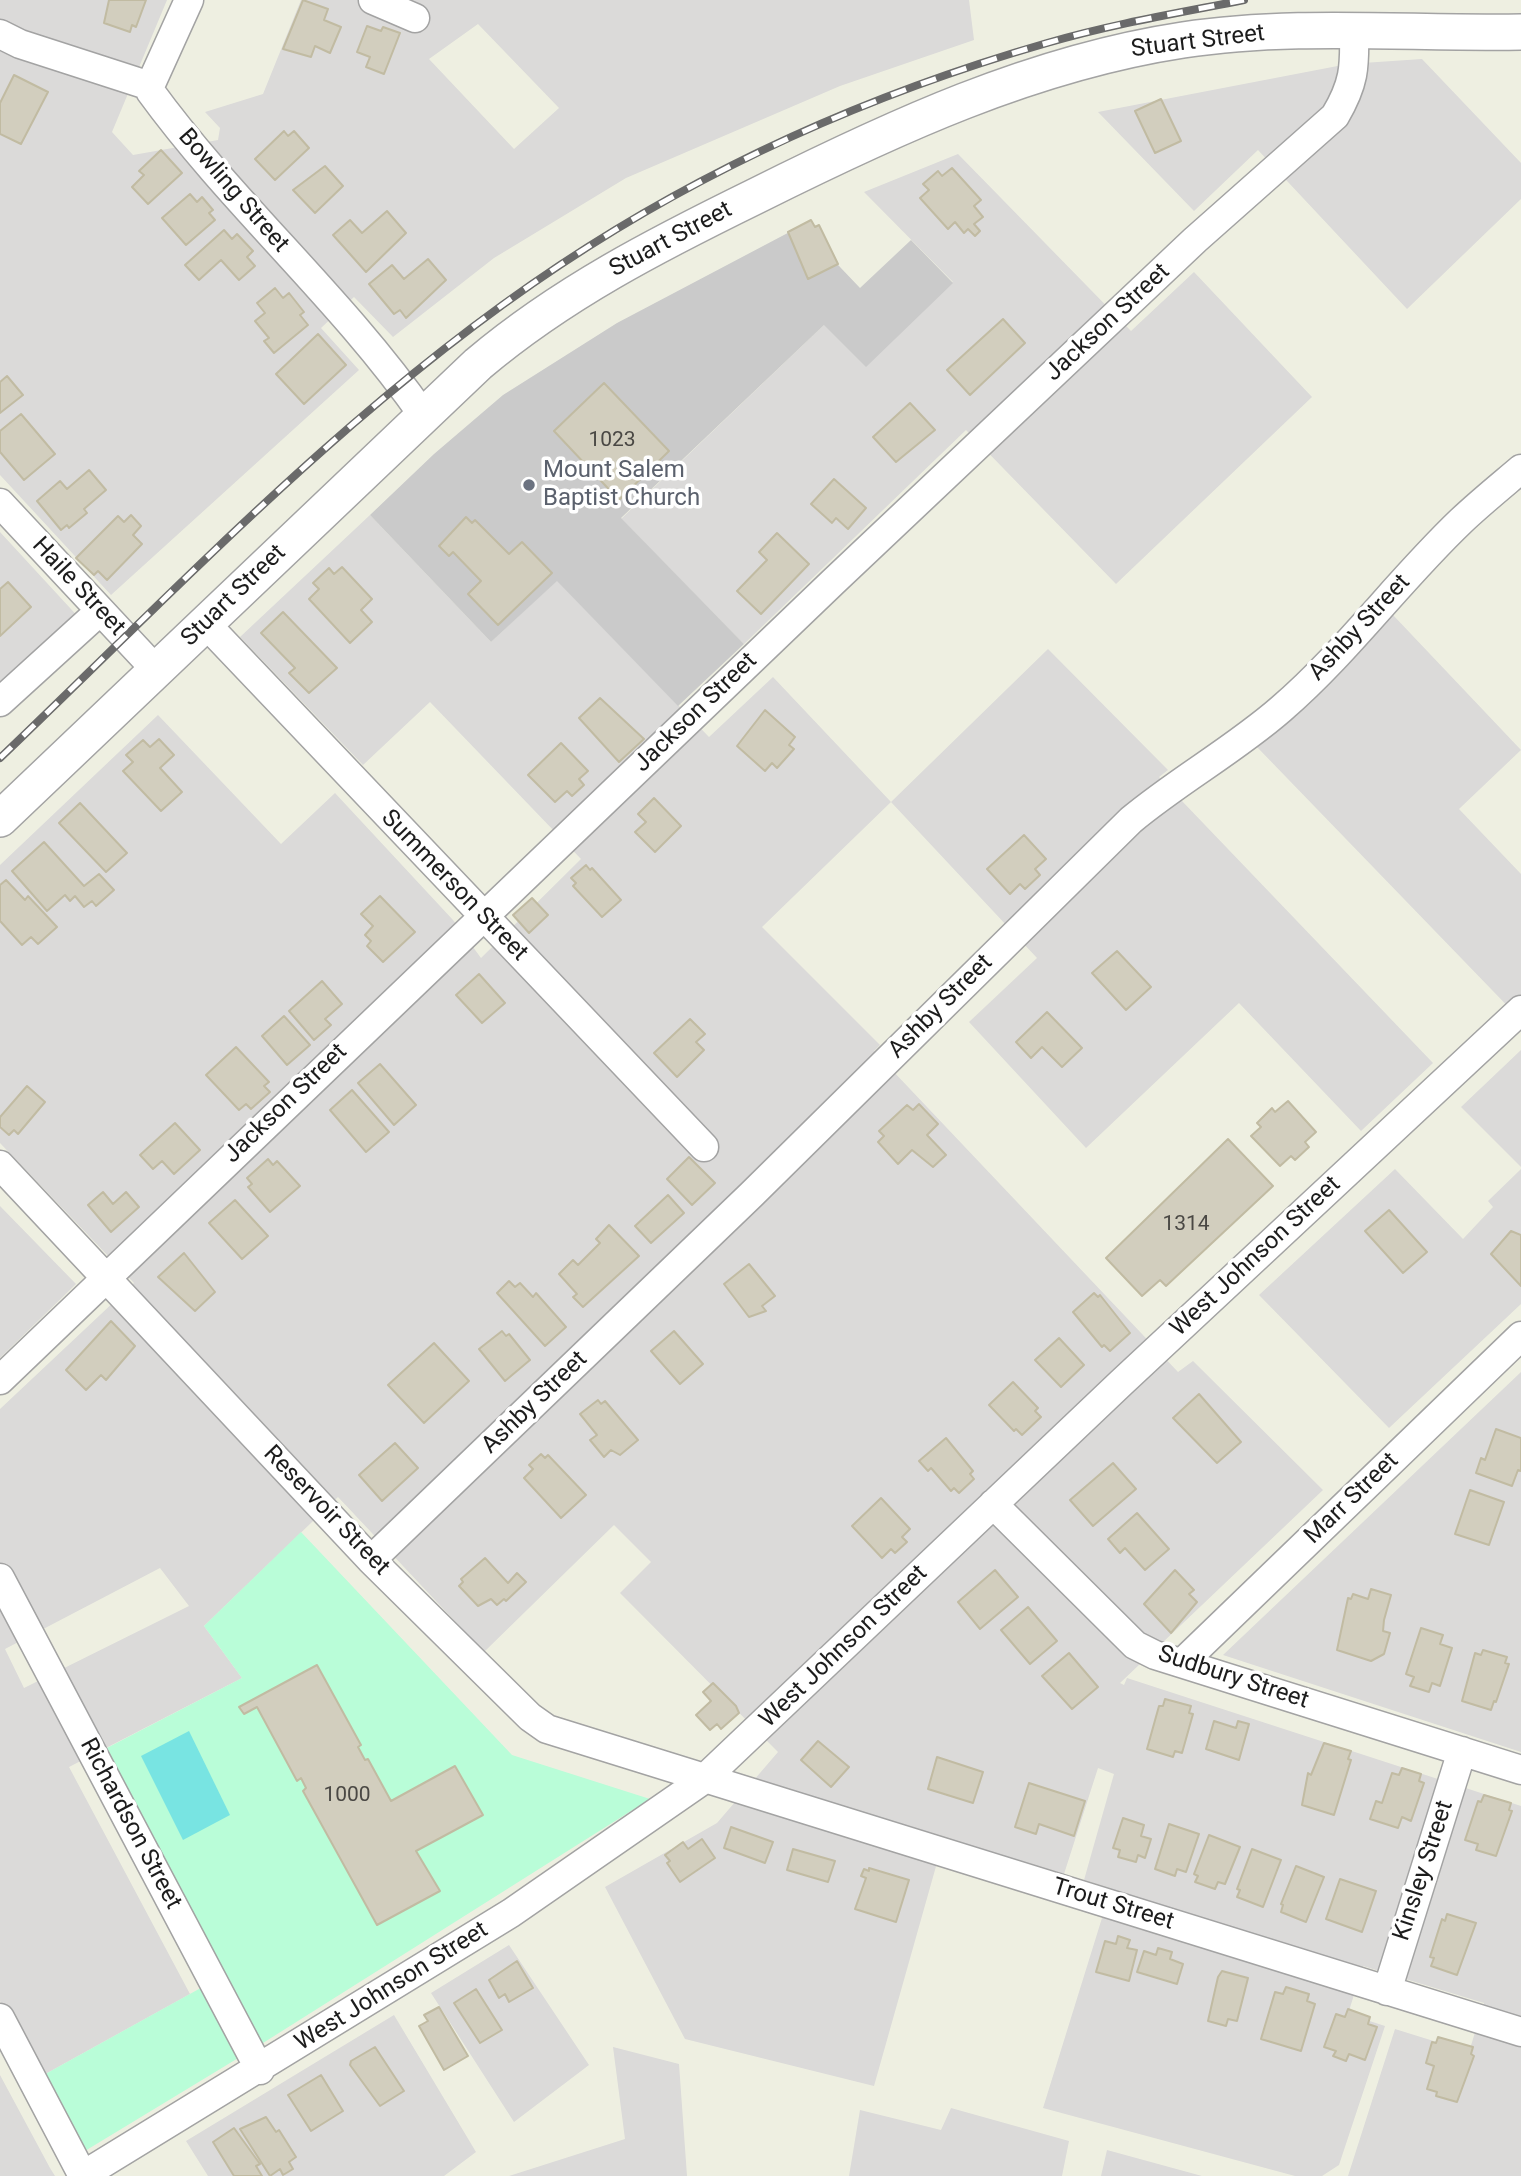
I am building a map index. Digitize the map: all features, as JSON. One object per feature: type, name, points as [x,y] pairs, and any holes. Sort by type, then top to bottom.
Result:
[{"type":"street","points":[[0,34],[20,44],[150,88],[189,0]]},
{"type":"street","points":[[373,0],[415,18]]},
{"type":"street","name":"Stuart Street","points":[[0,819],[423,415],[506,340],[580,288],[715,217],[907,125],[1031,76],[1127,50],[1235,34],[1354,31],[1521,32]]},
{"type":"street","name":"Jackson Street","points":[[0,1380],[483,916],[1195,240],[1335,117],[1348,95],[1355,71],[1354,31]]},
{"type":"street","name":"Bowling Street","points":[[150,88],[184,137],[388,366],[423,415]]},
{"type":"street","name":"Ashby Street","points":[[371,1560],[751,1195],[1131,820],[1162,794],[1245,738],[1282,709],[1332,660],[1461,521],[1521,469]]},
{"type":"street","name":"Haile Street","points":[[0,503],[156,670]]},
{"type":"street","points":[[0,702],[100,611]]},
{"type":"street","name":"Summerson Street","points":[[205,624],[704,1147]]},
{"type":"street","name":"West Johnson Street","points":[[83,2176],[260,2070],[511,1913],[704,1780],[993,1504],[1521,1010]]},
{"type":"street","name":"Reservoir Street","points":[[0,1165],[371,1560],[530,1717],[547,1729],[704,1780]]},
{"type":"street","name":"Marr Street","points":[[1183,1662],[1521,1336]]},
{"type":"street","name":"Sudbury Street","points":[[993,1504],[1135,1645],[1155,1655],[1521,1770]]},
{"type":"street","name":"Richardson Street","points":[[0,1578],[260,2070]]},
{"type":"street","name":"Kinsley Street","points":[[1387,1991],[1462,1751]]},
{"type":"street","name":"Trout Street","points":[[704,1780],[1521,2032]]},
{"type":"street","points":[[0,2018],[83,2176]]},
{"type":"shaded area","points":[[0,0],[167,0],[112,132],[133,155],[218,140],[220,128],[205,112],[263,94],[301,0],[969,0],[974,40],[840,86],[626,178],[494,258],[393,337],[354,297],[321,328],[359,370],[111,595],[0,475]],"holes":[[[478,24],[559,108],[514,149],[429,59]]]},
{"type":"shaded area","points":[[1422,59],[1521,163],[1521,199],[1407,309],[1258,150],[1194,211],[1098,112],[1348,64]]},
{"type":"shaded area","points":[[958,154],[1131,331],[1194,272],[1312,397],[1116,584],[966,430],[744,644],[621,519],[825,324],[953,282],[864,192]]},
{"type":"shaded area","name":"Mount Salem Baptist Church","points":[[801,226],[860,288],[911,240],[953,283],[866,367],[824,325],[621,518],[744,644],[678,706],[557,581],[491,642],[370,515],[434,454],[503,395],[617,323]]},
{"type":"shaded area","points":[[370,515],[491,642],[557,580],[709,737],[773,677],[891,802],[762,927],[880,1045],[874,1051],[1178,1372],[1193,1361],[1323,1490],[1120,1683],[1124,1685],[1127,1678],[1521,1806],[1521,2176],[1348,2176],[1395,2029],[1469,2052],[1484,2003],[1363,1966],[1348,2014],[1385,2026],[1339,2165],[1322,2176],[1295,2176],[1043,2108],[1111,1889],[1084,1880],[1114,1774],[1098,1768],[1064,1874],[944,1838],[874,2086],[685,2039],[605,1887],[717,1823],[778,1752],[620,1593],[651,1562],[614,1525],[484,1652],[338,1497],[204,1626],[242,1678],[69,1767],[190,1994],[40,2077],[0,2001],[0,1409],[134,1283],[0,1143],[0,865],[158,715],[281,844],[335,793],[453,920],[481,958],[581,859],[430,702],[363,765],[240,637]],"holes":[[[160,1568],[189,1606],[24,1688],[5,1649]]]},
{"type":"shaded area","points":[[0,532],[82,621],[0,696]]},
{"type":"shaded area","points":[[1393,615],[1521,750],[1459,809],[1521,874],[1521,1020],[1257,747]]},
{"type":"shaded area","points":[[1048,649],[1168,770],[1159,777],[1433,1063],[1361,1131],[1239,1003],[1086,1148],[969,1022],[1037,958],[891,802]]},
{"type":"shaded area","points":[[1521,1050],[1521,1167],[1461,1107]]},
{"type":"shaded area","points":[[1395,1169],[1463,1239],[1493,1207],[1488,1201],[1521,1169],[1521,1304],[1389,1428],[1259,1295]]},
{"type":"shaded area","points":[[0,1206],[76,1284],[0,1358]]},
{"type":"shaded area","points":[[1521,1372],[1521,1752],[1223,1655],[1462,1428]]},
{"type":"shaded area","points":[[189,1731],[230,1815],[183,1840],[141,1756]]},
{"type":"shaded area","points":[[509,1945],[589,2065],[514,2122],[431,1993]]},
{"type":"shaded area","points":[[394,2015],[476,2152],[444,2176],[208,2176],[186,2141]]},
{"type":"shaded area","points":[[613,2047],[679,2064],[687,2176],[509,2176],[625,2139]]},
{"type":"shaded area","points":[[0,2075],[50,2168],[55,2176],[0,2176]]},
{"type":"shaded area","points":[[951,2108],[1069,2141],[1062,2176],[849,2176],[860,2110],[941,2130]]},
{"type":"shaded area","points":[[1107,2150],[1202,2176],[1101,2176]]},
{"type":"green space","points":[[301,1532],[512,1755],[650,1799],[263,2043],[80,2154],[40,2077],[226,1974],[103,1750],[242,1678],[204,1626]]},
{"type":"building","points":[[109,0],[146,0],[136,27],[132,25],[130,32],[104,23]]},
{"type":"building","points":[[303,0],[328,9],[324,20],[341,27],[330,53],[315,46],[311,57],[283,49]]},
{"type":"building","points":[[367,26],[381,31],[383,27],[400,33],[384,74],[366,67],[370,57],[357,52]]},
{"type":"building","points":[[14,75],[48,92],[21,144],[0,134],[0,103]]},
{"type":"building","points":[[1161,99],[1181,141],[1155,153],[1135,111]]},
{"type":"building","points":[[284,131],[288,136],[294,131],[309,148],[275,180],[255,159]]},
{"type":"building","points":[[161,150],[182,173],[148,204],[132,187],[144,175],[139,171]]},
{"type":"building","points":[[325,166],[343,186],[315,213],[293,190]]},
{"type":"building","points":[[952,168],[981,200],[974,206],[983,217],[974,224],[980,231],[975,236],[968,229],[964,233],[955,222],[948,229],[920,198],[929,190],[923,184],[938,171],[942,176]]},
{"type":"building","points":[[190,194],[197,202],[202,197],[213,210],[209,213],[215,220],[186,245],[162,218]]},
{"type":"building","points":[[387,211],[406,233],[366,272],[333,235],[350,220],[362,233]]},
{"type":"building","points":[[811,220],[815,227],[819,225],[838,264],[808,279],[788,232]]},
{"type":"building","points":[[224,230],[232,239],[237,234],[253,251],[247,257],[255,266],[239,280],[221,260],[199,280],[185,265]]},
{"type":"building","points":[[428,259],[446,280],[406,318],[400,310],[394,314],[369,284],[392,265],[404,279]]},
{"type":"building","points":[[275,288],[283,298],[289,293],[304,312],[300,315],[308,325],[274,353],[264,341],[269,338],[255,321],[265,313],[257,303]]},
{"type":"building","points":[[1003,319],[1025,343],[970,395],[947,370]]},
{"type":"building","points":[[318,334],[346,365],[304,404],[276,374]]},
{"type":"building","points":[[7,376],[23,395],[0,413],[0,382]]},
{"type":"building","points":[[604,383],[669,451],[619,500],[554,431]]},
{"type":"building","points":[[910,403],[935,430],[896,462],[873,437]]},
{"type":"building","points":[[21,414],[55,454],[24,480],[0,452],[0,431]]},
{"type":"building","points":[[89,470],[106,490],[84,509],[87,513],[69,528],[67,525],[61,530],[37,501],[60,481],[67,489]]},
{"type":"building","points":[[834,479],[866,508],[848,529],[836,518],[832,523],[811,504]]},
{"type":"building","points":[[131,515],[141,526],[133,535],[142,544],[107,580],[98,571],[94,575],[76,558],[118,516],[124,522]]},
{"type":"building","points":[[466,517],[472,523],[475,520],[509,554],[522,542],[552,573],[498,625],[468,594],[481,581],[453,552],[449,556],[439,546]]},
{"type":"building","points":[[777,533],[809,564],[761,614],[737,591],[767,560],[759,552]]},
{"type":"building","points":[[342,567],[372,599],[361,610],[372,622],[350,643],[309,599],[319,589],[313,583],[329,568],[334,574]]},
{"type":"building","points":[[8,582],[31,607],[0,636],[0,589]]},
{"type":"building","points":[[283,612],[337,668],[309,693],[289,673],[295,668],[261,633]]},
{"type":"building","points":[[600,698],[644,739],[619,762],[579,718]]},
{"type":"building","points":[[765,710],[795,737],[789,745],[794,749],[777,768],[772,763],[765,771],[737,746]]},
{"type":"building","points":[[159,739],[174,755],[160,768],[182,792],[161,811],[123,771],[133,762],[126,755],[143,740],[150,747]]},
{"type":"building","points":[[561,743],[588,771],[579,779],[584,785],[572,796],[567,791],[555,802],[528,775]]},
{"type":"building","points":[[654,798],[681,826],[655,852],[635,832],[646,822],[638,814]]},
{"type":"building","points":[[80,803],[127,853],[106,872],[59,823]]},
{"type":"building","points":[[1024,835],[1046,859],[1035,869],[1040,875],[1025,889],[1020,884],[1010,894],[987,869]]},
{"type":"building","points":[[44,842],[84,886],[99,874],[114,890],[96,906],[92,901],[84,907],[75,896],[70,901],[65,895],[47,911],[12,871]]},
{"type":"building","points":[[586,865],[590,870],[592,868],[621,900],[602,917],[573,886],[576,883],[571,878]]},
{"type":"building","points":[[6,880],[25,900],[28,896],[57,927],[38,944],[31,937],[22,945],[0,921],[0,885]]},
{"type":"building","points":[[380,896],[415,932],[383,962],[367,946],[371,941],[365,935],[373,926],[361,914]]},
{"type":"building","points":[[532,898],[548,915],[529,933],[513,915]]},
{"type":"building","points":[[1117,951],[1151,987],[1126,1010],[1092,973]]},
{"type":"building","points":[[479,974],[505,1003],[482,1023],[456,995]]},
{"type":"building","points":[[322,981],[342,1004],[325,1019],[331,1025],[314,1040],[289,1011]]},
{"type":"building","points":[[1047,1012],[1082,1048],[1062,1067],[1042,1047],[1031,1058],[1016,1042]]},
{"type":"building","points":[[284,1016],[310,1045],[287,1065],[262,1036]]},
{"type":"building","points":[[690,1019],[705,1034],[696,1042],[704,1050],[677,1077],[654,1053]]},
{"type":"building","points":[[236,1047],[269,1082],[264,1086],[270,1092],[251,1109],[246,1104],[239,1110],[206,1075]]},
{"type":"building","points":[[380,1064],[416,1105],[394,1125],[358,1083]]},
{"type":"building","points":[[27,1086],[45,1102],[18,1134],[14,1130],[9,1135],[0,1127],[0,1117]]},
{"type":"building","points":[[352,1090],[389,1132],[366,1152],[330,1110]]},
{"type":"building","points":[[1288,1101],[1316,1132],[1305,1142],[1309,1147],[1295,1160],[1291,1156],[1280,1166],[1251,1136],[1261,1127],[1257,1123],[1272,1108],[1275,1112]]},
{"type":"building","points":[[919,1104],[938,1124],[927,1135],[946,1155],[933,1167],[912,1150],[898,1164],[878,1142],[884,1136],[879,1131],[907,1105],[913,1110]]},
{"type":"building","points":[[175,1123],[200,1150],[174,1174],[162,1161],[153,1169],[140,1155]]},
{"type":"building","points":[[1228,1139],[1273,1186],[1166,1286],[1160,1280],[1142,1296],[1106,1258]]},
{"type":"building","points":[[689,1157],[715,1183],[692,1205],[667,1179]]},
{"type":"building","points":[[268,1159],[273,1165],[277,1161],[300,1186],[270,1212],[248,1187],[252,1184],[247,1178]]},
{"type":"building","points":[[103,1192],[113,1204],[126,1192],[139,1207],[111,1232],[88,1205]]},
{"type":"building","points":[[668,1195],[684,1213],[651,1243],[635,1226]]},
{"type":"building","points":[[235,1200],[268,1236],[242,1259],[209,1223]]},
{"type":"building","points":[[1389,1210],[1427,1252],[1403,1273],[1365,1231]]},
{"type":"building","points":[[609,1225],[639,1256],[583,1307],[573,1297],[577,1294],[559,1274],[573,1260],[578,1265],[600,1243],[596,1239]]},
{"type":"building","points":[[1511,1231],[1521,1235],[1521,1286],[1491,1254]]},
{"type":"building","points":[[184,1253],[215,1292],[195,1311],[158,1277]]},
{"type":"building","points":[[749,1264],[775,1296],[762,1306],[766,1311],[749,1317],[724,1284]]},
{"type":"building","points":[[509,1281],[515,1287],[520,1283],[533,1297],[536,1293],[566,1327],[545,1346],[497,1293]]},
{"type":"building","points":[[1094,1293],[1098,1297],[1100,1295],[1130,1333],[1110,1351],[1104,1345],[1102,1347],[1073,1312]]},
{"type":"building","points":[[111,1321],[135,1346],[106,1380],[101,1375],[86,1390],[66,1370]]},
{"type":"building","points":[[502,1331],[506,1336],[509,1334],[530,1360],[505,1381],[479,1349]]},
{"type":"building","points":[[674,1331],[703,1364],[680,1384],[651,1351]]},
{"type":"building","points":[[1059,1338],[1084,1365],[1061,1387],[1035,1360]]},
{"type":"building","points":[[434,1343],[469,1381],[424,1423],[388,1385]]},
{"type":"building","points":[[1013,1382],[1038,1408],[1035,1411],[1041,1417],[1022,1435],[1016,1429],[1014,1431],[989,1405]]},
{"type":"building","points":[[1199,1394],[1241,1442],[1217,1463],[1173,1418]]},
{"type":"building","points":[[598,1400],[601,1404],[605,1401],[638,1440],[620,1455],[611,1450],[604,1457],[590,1440],[597,1435],[580,1414]]},
{"type":"building","points":[[1496,1429],[1521,1438],[1521,1471],[1518,1470],[1512,1486],[1476,1473],[1481,1458],[1485,1460]]},
{"type":"building","points":[[946,1438],[973,1471],[970,1474],[974,1479],[959,1493],[954,1488],[951,1491],[931,1468],[928,1471],[919,1461]]},
{"type":"building","points":[[395,1443],[418,1468],[382,1501],[359,1475]]},
{"type":"building","points":[[541,1454],[545,1458],[548,1455],[586,1495],[561,1518],[524,1478],[533,1469],[529,1465]]},
{"type":"building","points":[[1113,1463],[1136,1489],[1093,1526],[1070,1500]]},
{"type":"building","points":[[1470,1490],[1504,1502],[1489,1545],[1455,1534]]},
{"type":"building","points":[[881,1498],[910,1529],[902,1537],[907,1542],[895,1553],[891,1549],[882,1558],[852,1526]]},
{"type":"building","points":[[1137,1513],[1169,1549],[1145,1570],[1125,1548],[1120,1553],[1108,1539]]},
{"type":"building","points":[[485,1558],[508,1583],[517,1573],[526,1582],[506,1601],[504,1599],[497,1605],[491,1599],[478,1606],[459,1586],[463,1582],[461,1579]]},
{"type":"building","points":[[995,1570],[1018,1597],[980,1629],[958,1602]]},
{"type":"building","points":[[1175,1570],[1194,1590],[1189,1594],[1197,1602],[1171,1633],[1144,1604]]},
{"type":"building","points":[[1371,1589],[1391,1595],[1384,1620],[1383,1631],[1390,1633],[1384,1654],[1371,1661],[1337,1650],[1348,1598],[1351,1599],[1353,1594],[1368,1599]]},
{"type":"building","points":[[1028,1607],[1057,1641],[1030,1664],[1001,1630]]},
{"type":"building","points":[[1421,1628],[1443,1635],[1440,1644],[1452,1648],[1440,1686],[1432,1683],[1429,1692],[1410,1686],[1414,1677],[1406,1674]]},
{"type":"building","points":[[1483,1650],[1507,1657],[1505,1663],[1509,1664],[1491,1710],[1462,1701],[1475,1653],[1481,1655]]},
{"type":"building","points":[[1069,1653],[1098,1687],[1072,1709],[1042,1676]]},
{"type":"building","points":[[317,1665],[361,1745],[358,1747],[365,1760],[368,1759],[391,1801],[455,1766],[483,1815],[416,1851],[440,1891],[377,1925],[303,1791],[306,1788],[301,1778],[297,1781],[257,1707],[244,1714],[239,1707]]},
{"type":"building","points":[[713,1683],[736,1706],[739,1713],[721,1729],[717,1724],[710,1730],[696,1715],[711,1701],[703,1692]]},
{"type":"building","points":[[1165,1699],[1191,1706],[1189,1713],[1193,1714],[1182,1753],[1175,1751],[1173,1757],[1147,1749],[1159,1706],[1163,1706]]},
{"type":"building","points":[[1214,1721],[1236,1728],[1238,1721],[1249,1724],[1239,1760],[1206,1749]]},
{"type":"building","points":[[818,1741],[849,1767],[831,1787],[801,1760]]},
{"type":"building","points":[[1324,1743],[1351,1751],[1348,1759],[1351,1760],[1334,1815],[1302,1805],[1308,1773],[1311,1775]]},
{"type":"building","points":[[937,1757],[983,1772],[973,1803],[928,1789]]},
{"type":"building","points":[[1402,1768],[1421,1774],[1419,1781],[1424,1783],[1411,1821],[1402,1817],[1398,1828],[1370,1819],[1376,1801],[1382,1803],[1392,1773],[1399,1775]]},
{"type":"building","points":[[1029,1783],[1085,1801],[1074,1836],[1039,1824],[1036,1834],[1015,1827]]},
{"type":"building","points":[[1484,1795],[1511,1803],[1509,1810],[1512,1811],[1496,1856],[1476,1850],[1478,1844],[1465,1840],[1478,1801],[1481,1802]]},
{"type":"building","points":[[1123,1818],[1144,1825],[1141,1836],[1151,1839],[1145,1858],[1138,1855],[1136,1862],[1118,1857],[1120,1850],[1113,1848]]},
{"type":"building","points":[[1169,1824],[1199,1834],[1186,1872],[1177,1869],[1175,1876],[1155,1869]]},
{"type":"building","points":[[731,1827],[773,1842],[765,1863],[724,1848]]},
{"type":"building","points":[[1209,1835],[1240,1847],[1225,1884],[1218,1882],[1215,1889],[1195,1882],[1198,1876],[1194,1874]]},
{"type":"building","points":[[702,1839],[715,1858],[680,1882],[667,1863],[670,1861],[665,1855],[683,1842],[688,1849]]},
{"type":"building","points":[[793,1849],[835,1861],[828,1882],[787,1870]]},
{"type":"building","points":[[1252,1849],[1281,1860],[1263,1907],[1237,1897],[1240,1890],[1237,1889]]},
{"type":"building","points":[[1296,1866],[1324,1877],[1306,1922],[1281,1912],[1281,1904]]},
{"type":"building","points":[[869,1868],[909,1880],[896,1922],[855,1909],[866,1878],[861,1876],[864,1869],[869,1871]]},
{"type":"building","points":[[1340,1879],[1376,1891],[1362,1932],[1326,1919]]},
{"type":"building","points":[[1447,1914],[1476,1923],[1457,1975],[1431,1966],[1434,1958],[1430,1957],[1442,1919],[1445,1921]]},
{"type":"building","points":[[1118,1936],[1130,1940],[1127,1948],[1137,1950],[1129,1981],[1096,1972],[1105,1941],[1116,1944]]},
{"type":"building","points":[[1158,1948],[1172,1952],[1170,1959],[1183,1964],[1177,1984],[1137,1972],[1144,1951],[1156,1955]]},
{"type":"building","points":[[517,1961],[533,1988],[509,2002],[505,1994],[499,1998],[489,1980]]},
{"type":"building","points":[[1222,1971],[1248,1978],[1237,2021],[1228,2019],[1226,2026],[1208,2021],[1218,1977]]},
{"type":"building","points":[[1286,1987],[1309,1994],[1307,2001],[1315,2004],[1301,2051],[1261,2039],[1275,1992],[1283,1994]]},
{"type":"building","points":[[476,1989],[502,2030],[480,2043],[454,2003]]},
{"type":"building","points":[[439,2007],[468,2056],[444,2070],[419,2026],[428,2021],[424,2015]]},
{"type":"building","points":[[1348,2009],[1370,2017],[1368,2024],[1377,2027],[1365,2060],[1349,2054],[1346,2061],[1333,2056],[1336,2051],[1324,2047],[1336,2014],[1345,2017]]},
{"type":"building","points":[[1438,2037],[1473,2047],[1471,2054],[1474,2056],[1457,2102],[1436,2096],[1437,2092],[1427,2089],[1434,2066],[1426,2063],[1432,2042],[1436,2043]]},
{"type":"building","points":[[375,2047],[404,2091],[380,2106],[350,2065],[351,2061]]},
{"type":"building","points":[[321,2075],[343,2111],[311,2131],[288,2095]]},
{"type":"building","points":[[266,2117],[276,2132],[279,2130],[296,2157],[289,2162],[293,2169],[283,2175],[280,2169],[270,2176],[240,2129]]},
{"type":"building","points":[[234,2128],[260,2164],[256,2166],[262,2176],[234,2176],[213,2142]]},
{"type":"railway","points":[[0,758],[269,499],[410,376],[560,265],[617,229],[734,164],[795,135],[920,84],[1071,36],[1244,0]]},
{"type":"place","name":"Mount Salem Baptist Church","points":[[529,485]]}]
